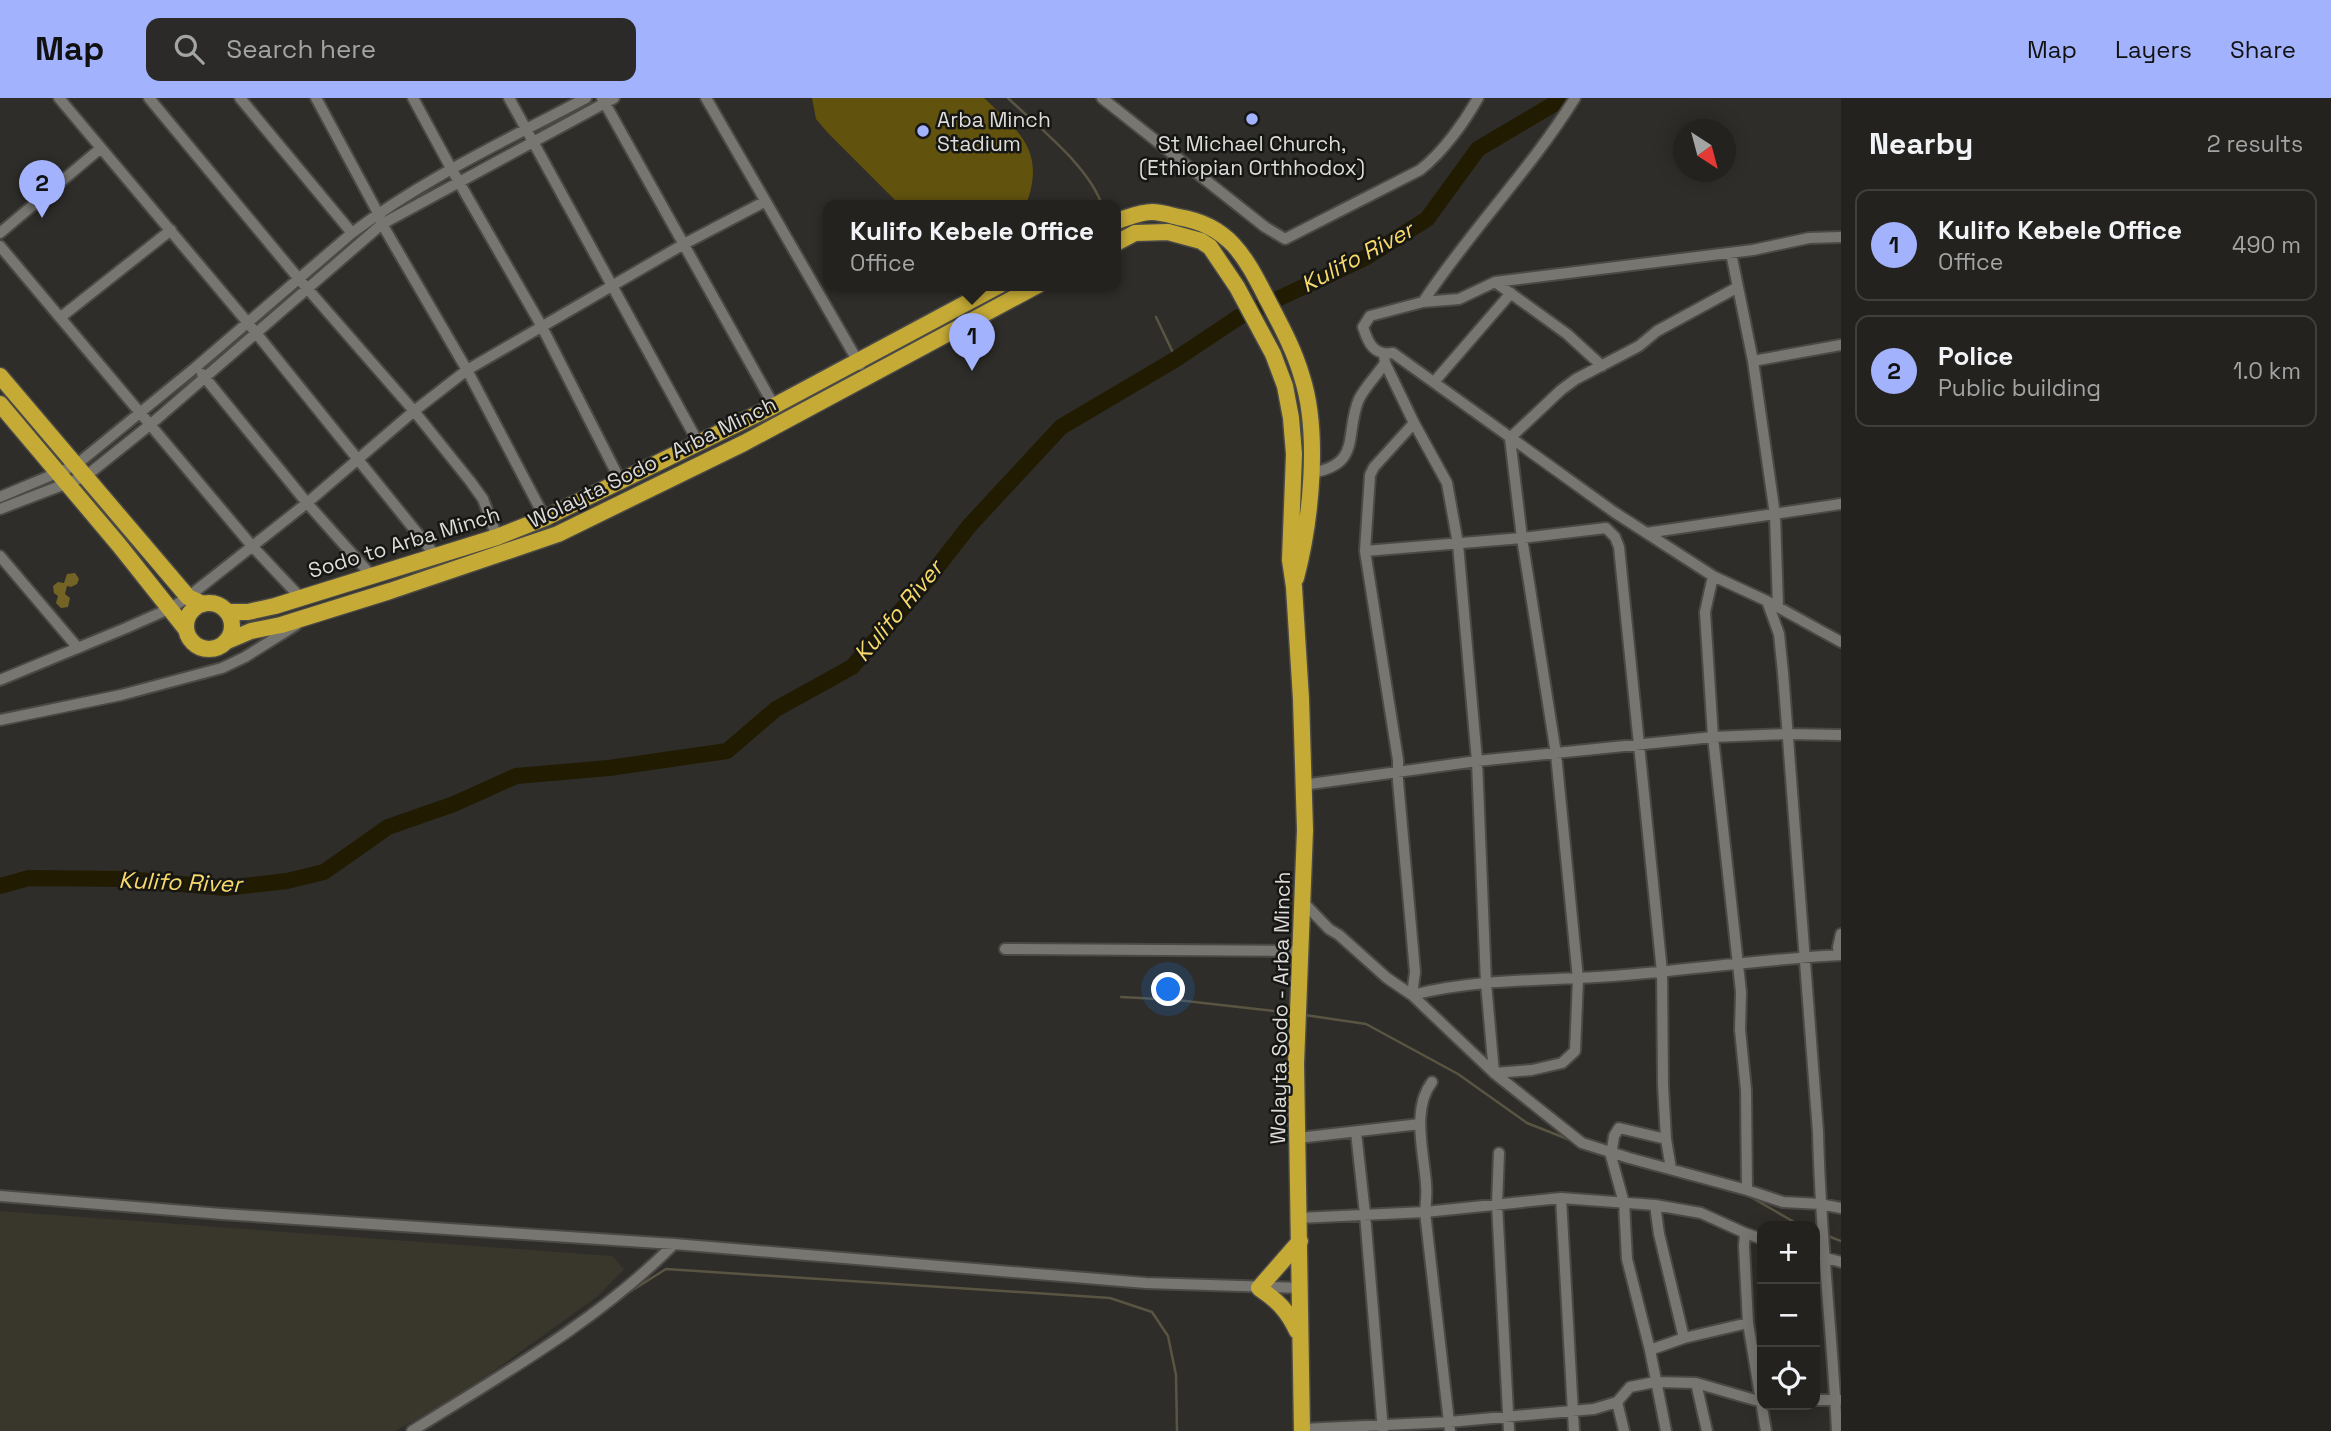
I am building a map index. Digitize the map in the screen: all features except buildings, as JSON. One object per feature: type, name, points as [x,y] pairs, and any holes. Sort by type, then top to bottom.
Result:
[{"type":"highway","name":"Wolayta Sodo - Arba Minch","points":[[1121,220],[1151,212],[1197,220],[1216,228],[1230,241],[1255,276],[1290,344],[1303,379],[1311,435],[1311,472],[1304,536],[1294,587]]},
{"type":"highway","name":"Wolayta Sodo - Arba Minch","points":[[1121,240],[1135,233],[1168,232],[1201,241],[1217,256],[1273,354],[1285,386],[1291,418],[1294,454],[1290,560],[1294,587],[1303,785],[1303,902],[1296,1064],[1302,1430]]},
{"type":"highway","name":"Sodo to Arba Minch","points":[[228,612],[248,612],[275,606],[493,538],[545,518],[774,406],[990,291]]},
{"type":"highway","name":"Wolayta Sodo - Arba Minch","points":[[0,404],[171,608],[185,628],[190,641],[201,649],[215,649],[251,631],[310,616],[558,534],[744,443],[1028,291]]},
{"type":"highway","points":[[981,296],[990,313]]},
{"type":"highway","points":[[0,376],[196,600],[219,605],[228,612],[232,627],[231,635],[225,642]]},
{"type":"highway","points":[[491,558],[493,538]]},
{"type":"highway","points":[[185,628],[196,600]]},
{"type":"highway","points":[[1299,1336],[1290,1316],[1278,1301],[1259,1288],[1300,1241]]},
{"type":"street","points":[[59,98],[248,323],[435,555]]},
{"type":"street","points":[[149,98],[307,289],[414,411],[483,499],[493,538]]},
{"type":"street","points":[[240,98],[352,233]]},
{"type":"street","points":[[316,98],[382,224],[467,370],[545,518]]},
{"type":"street","points":[[413,98],[541,325],[621,482]]},
{"type":"street","points":[[509,98],[699,444]]},
{"type":"street","points":[[81,470],[142,412],[378,213],[586,98]]},
{"type":"street","points":[[706,98],[859,362],[866,379]]},
{"type":"street","points":[[1102,98],[1265,227],[1285,239],[1420,170],[1465,121],[1478,98]]},
{"type":"street","points":[[1423,302],[1446,267],[1518,178],[1575,98]]},
{"type":"street","points":[[0,509],[81,470],[150,424],[382,224],[607,100],[774,406]]},
{"type":"street","points":[[0,233],[101,148]]},
{"type":"street","points":[[1,678],[196,600],[252,546],[467,370],[684,244],[764,202]]},
{"type":"street","points":[[61,317],[171,230]]},
{"type":"street","points":[[1494,1073],[1486,983],[1476,761],[1458,544],[1447,483],[1414,423],[1384,359],[1367,340],[1363,327],[1370,316],[1423,302],[1459,299],[1495,282],[1731,253],[1809,238],[1841,237]]},
{"type":"street","points":[[0,246],[252,546],[300,597]]},
{"type":"street","points":[[1731,253],[1753,360],[1775,515],[1772,604],[1779,634],[1787,734],[1818,1132],[1822,1253],[1838,1399],[1837,1431]]},
{"type":"street","points":[[1495,282],[1567,334],[1602,366]]},
{"type":"street","points":[[1510,438],[1561,390],[1646,342],[1657,331],[1738,287]]},
{"type":"street","points":[[1434,382],[1511,293]]},
{"type":"street","points":[[1753,360],[1841,345]]},
{"type":"street","points":[[1311,472],[1331,468],[1341,461],[1352,435],[1360,399],[1384,359],[1393,352],[1614,513],[1713,576],[1829,633],[1841,642]]},
{"type":"street","points":[[196,367],[307,503],[371,575]]},
{"type":"street","points":[[1412,995],[1415,972],[1398,772],[1366,551],[1370,475],[1374,467],[1414,423]]},
{"type":"street","points":[[1494,1073],[1532,1070],[1562,1063],[1575,1051],[1578,979],[1556,754],[1522,538],[1510,438]]},
{"type":"street","points":[[0,497],[63,479]]},
{"type":"street","points":[[1646,533],[1841,503]]},
{"type":"street","points":[[1606,528],[1614,513]]},
{"type":"street","points":[[1366,551],[1606,528]]},
{"type":"street","points":[[1606,528],[1615,537],[1619,547],[1662,972],[1665,1139],[1671,1169]]},
{"type":"street","points":[[0,556],[78,649]]},
{"type":"street","points":[[1713,576],[1705,611],[1713,737],[1739,962],[1740,1030],[1746,1090],[1747,1190]]},
{"type":"street","points":[[0,720],[121,695],[222,668],[245,657],[310,616]]},
{"type":"street","points":[[1303,785],[1476,761],[1713,737],[1841,735]]},
{"type":"street","points":[[1303,902],[1329,929],[1387,978],[1412,995],[1494,1073],[1582,1143],[1783,1202],[1841,1208]]},
{"type":"street","points":[[1412,995],[1486,983],[1578,979],[1739,962],[1840,955],[1838,947],[1841,934]]},
{"type":"street","points":[[1005,949],[1301,951]]},
{"type":"street","points":[[1433,1082],[1426,1090],[1420,1124],[1427,1186],[1425,1212],[1449,1426]]},
{"type":"street","points":[[1297,1138],[1420,1124]]},
{"type":"street","points":[[1665,1139],[1619,1128],[1614,1136],[1611,1152],[1624,1203],[1627,1259],[1650,1350],[1666,1431]]},
{"type":"street","points":[[1356,1132],[1383,1428]]},
{"type":"street","points":[[1499,1153],[1497,1204],[1508,1431]]},
{"type":"street","points":[[0,1196],[674,1244],[1146,1283],[1300,1288]]},
{"type":"street","points":[[1299,1218],[1425,1212],[1561,1198],[1655,1205],[1701,1213],[1757,1238]]},
{"type":"street","points":[[1561,1198],[1574,1431]]},
{"type":"street","points":[[1655,1205],[1659,1234],[1684,1338]]},
{"type":"street","points":[[1745,1234],[1748,1323],[1757,1378]]},
{"type":"street","points":[[412,1431],[587,1317],[645,1273],[674,1244]]},
{"type":"street","points":[[1822,1253],[1841,1262]]},
{"type":"street","points":[[1650,1350],[1684,1338],[1748,1323]]},
{"type":"street","points":[[1302,1430],[1449,1426],[1507,1416],[1594,1409],[1617,1402],[1630,1387],[1656,1381],[1696,1383],[1757,1401]]},
{"type":"street","points":[[1696,1383],[1707,1431]]},
{"type":"street","points":[[1820,1399],[1838,1399]]},
{"type":"street","points":[[1617,1402],[1624,1431]]},
{"type":"street","points":[[1762,1410],[1766,1431]]},
{"type":"shaded area","points":[[812,98],[984,98],[1009,121],[1026,144],[1033,170],[1027,200],[895,200],[816,119]]},
{"type":"shaded area","points":[[75,573],[79,579],[77,584],[67,586],[65,594],[70,598],[68,607],[61,608],[56,603],[58,596],[54,593],[53,586],[58,582],[64,583],[67,574]]},
{"type":"shaded area","points":[[0,1211],[612,1256],[624,1269],[598,1296],[488,1375],[431,1412],[395,1431],[0,1431]]},
{"type":"waterway","points":[[1008,98],[1074,161],[1100,200]]},
{"type":"waterway","name":"Kulifo River","points":[[0,886],[29,878],[127,879],[225,888],[287,881],[324,872],[388,827],[454,804],[516,776],[609,768],[727,751],[776,709],[852,667],[923,585],[970,525],[1061,427],[1176,359],[1239,317],[1365,258],[1427,219],[1478,149],[1564,98]]},
{"type":"waterway","points":[[1156,317],[1176,359]]},
{"type":"waterway","points":[[1121,997],[1177,1000],[1291,1013]]},
{"type":"waterway","points":[[1305,1015],[1366,1024],[1458,1074],[1527,1123],[1570,1140]]},
{"type":"waterway","points":[[1749,1196],[1792,1221]]},
{"type":"waterway","points":[[1828,1236],[1841,1241]]},
{"type":"waterway","points":[[620,1298],[666,1269],[1110,1298],[1152,1312],[1168,1336],[1176,1375],[1177,1431]]},
{"type":"place","name":"St Michael Church, (Ethiopian Orthhodox)","points":[[1252,119]]},
{"type":"place","name":"Arba Minch Stadium","points":[[923,131]]},
{"type":"place","name":"Police","points":[[42,218]]},
{"type":"place","name":"Kulifo Kebele Office","points":[[972,371]]}]
